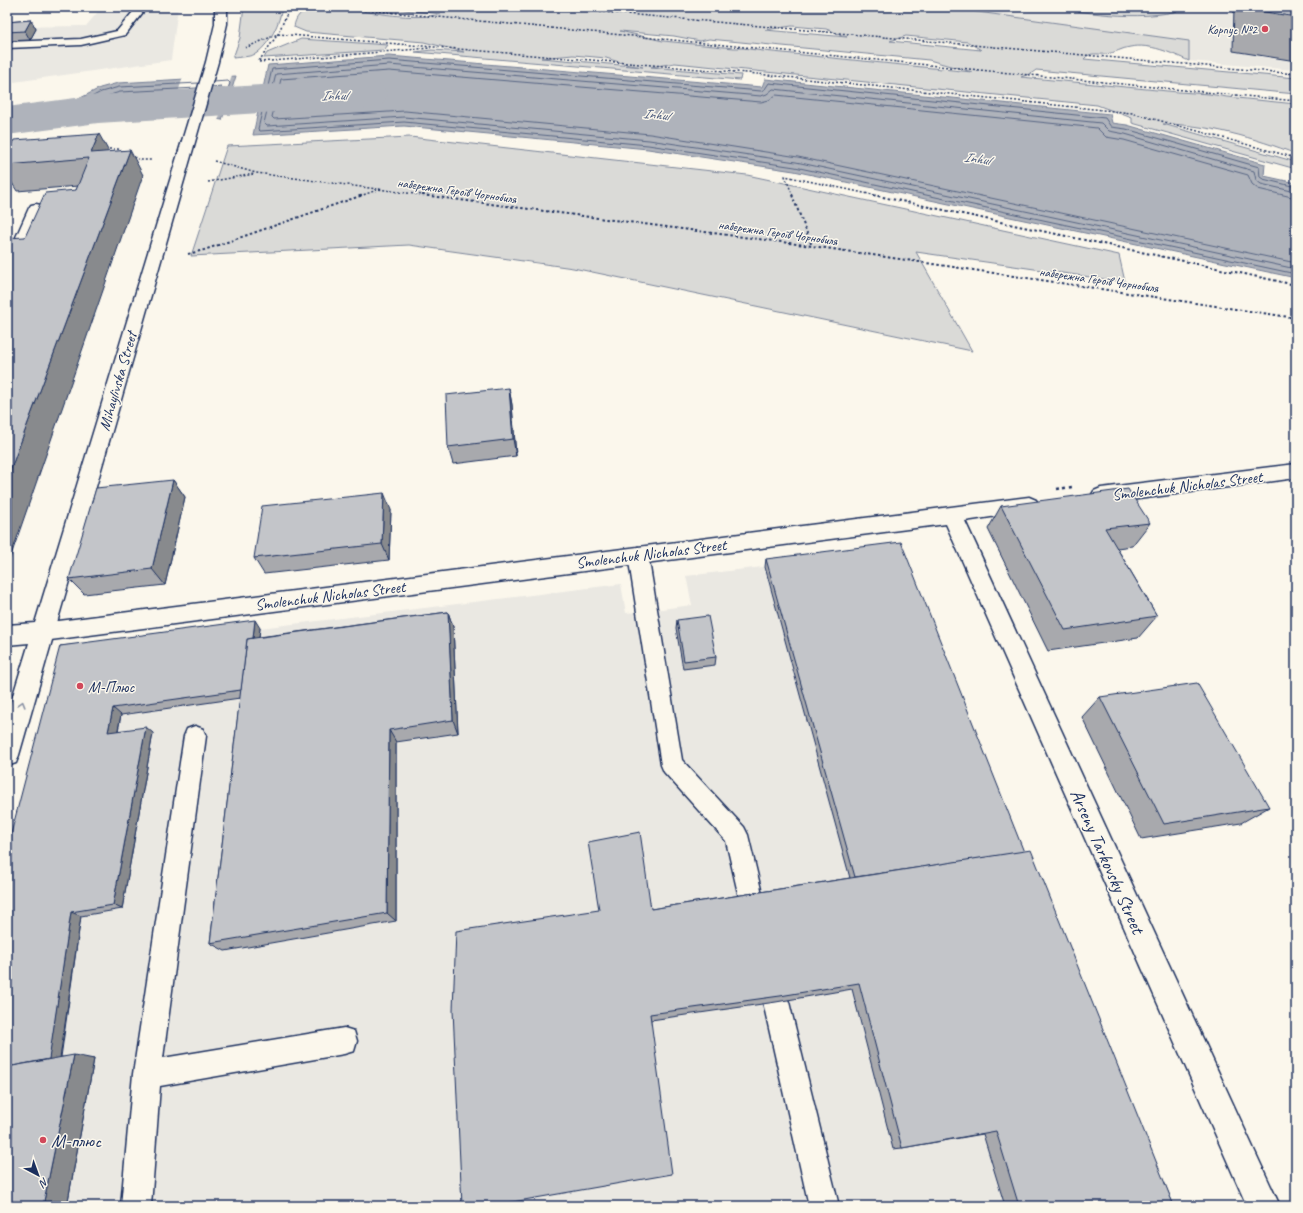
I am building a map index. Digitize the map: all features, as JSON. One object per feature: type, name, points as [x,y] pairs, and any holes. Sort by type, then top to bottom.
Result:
[{"type":"street","name":"Mihaylivska Street","points":[[7,755],[182,159],[212,62],[221,24],[221,7]]},
{"type":"street","name":"Smolenchuk Nicholas Street","points":[[1085,498],[1296,471]]},
{"type":"street","name":"Smolenchuk Nicholas Street","points":[[7,635],[43,632],[1046,503]]},
{"type":"street","name":"Arseny Tarkovsky Street","points":[[952,515],[1264,1206]]},
{"type":"lane","points":[[7,45],[81,42],[121,33],[142,7]]},
{"type":"lane","points":[[7,253],[18,249],[36,208]]},
{"type":"lane","points":[[638,555],[672,765],[736,835],[752,902]]},
{"type":"lane","points":[[136,1206],[147,1074],[195,736]]},
{"type":"lane","points":[[776,1002],[824,1206]]},
{"type":"lane","points":[[147,1074],[344,1042]]},
{"type":"path","points":[[290,7],[278,34],[258,62],[439,47]]},
{"type":"path","points":[[336,7],[1296,101]]},
{"type":"path","points":[[548,7],[1296,74]]},
{"type":"path","points":[[243,49],[278,34],[748,73],[1132,114],[1296,158]]},
{"type":"path","points":[[102,149],[118,149],[140,160]]},
{"type":"path","points":[[209,159],[256,173]]},
{"type":"path","points":[[206,182],[256,173]]},
{"type":"path","name":"набережна Героїв Чорнобиля","points":[[256,173],[380,188],[812,246],[1296,318]]},
{"type":"path","points":[[812,246],[785,176],[1296,285]]},
{"type":"path","points":[[187,254],[204,250],[380,188]]},
{"type":"shaded area","points":[[102,7],[178,7],[171,60],[7,83],[7,27],[86,26]]},
{"type":"shaded area","points":[[244,7],[282,7],[274,32],[262,49],[257,53],[246,57],[233,58],[240,38]]},
{"type":"shaded area","points":[[397,7],[941,7],[1189,41],[1189,61],[1145,46],[1127,48],[1103,54],[1092,54],[1084,59],[1296,78],[1296,94],[1036,70],[1021,77],[1209,94],[1296,104],[1296,154],[1247,137],[1213,129],[1196,126],[1163,124],[1296,162],[1296,169],[1132,123],[1132,118],[1097,105],[675,63],[651,67],[741,75],[740,80],[415,52],[432,50],[464,52],[424,42],[306,32],[294,27],[297,18],[301,13],[315,8],[341,9],[418,17],[441,14],[395,9]],"holes":[[[792,26],[826,29],[847,37],[765,30]],[[620,31],[674,36],[700,41],[709,39],[929,60],[972,72],[663,41]],[[906,36],[968,42],[981,50],[890,41]],[[573,55],[606,58],[629,65],[643,67],[541,58]]]},
{"type":"shaded area","points":[[941,7],[1296,7],[1296,70],[1189,61],[1188,41]]},
{"type":"shaded area","points":[[1045,7],[1105,7],[1135,10],[1157,8],[1142,7],[1192,7],[1156,15],[1138,16],[1101,14]]},
{"type":"shaded area","points":[[301,39],[388,45],[384,50],[264,58],[267,53]]},
{"type":"shaded area","points":[[410,137],[747,175],[1119,255],[1125,282],[916,252],[972,351],[573,268],[409,245],[191,256],[227,146]]},
{"type":"shaded area","points":[[898,551],[1154,1206],[7,1206],[68,653],[621,584],[626,613],[647,611],[692,605],[686,576]]},
{"type":"water","points":[[389,56],[762,87],[765,79],[1110,114],[1112,123],[1127,125],[1265,164],[1264,176],[1296,183],[1296,278],[794,171],[648,149],[404,126],[253,135],[268,65]]},
{"type":"water","points":[[236,76],[222,120],[168,111],[7,131],[7,113],[24,109],[61,108],[100,88],[118,83]]},
{"type":"pier","points":[[232,75],[218,121],[171,114],[183,77]]},
{"type":"building","points":[[1253,7],[1296,7],[1296,17],[1253,10]]},
{"type":"building","points":[[31,20],[25,31],[7,32],[7,22]]},
{"type":"building","points":[[99,134],[91,153],[130,150],[7,479],[7,238],[25,237],[45,193],[76,190],[89,158],[7,165],[7,153],[14,140]]},
{"type":"building","points":[[509,388],[513,439],[448,447],[446,395]]},
{"type":"building","points":[[173,480],[152,569],[69,579],[96,488]]},
{"type":"building","points":[[1128,489],[1150,523],[1105,528],[1157,616],[1065,630],[1001,506]]},
{"type":"building","points":[[384,493],[382,544],[254,558],[262,506]]},
{"type":"building","points":[[901,542],[1024,852],[855,877],[766,559]]},
{"type":"building","points":[[448,612],[453,720],[389,730],[387,913],[210,943],[247,639]]},
{"type":"building","points":[[708,616],[716,657],[684,661],[677,620]]},
{"type":"building","points":[[255,620],[253,638],[247,639],[241,690],[113,708],[108,732],[146,727],[113,905],[71,912],[49,1059],[7,1067],[7,849],[60,646]]},
{"type":"building","points":[[1197,683],[1269,807],[1164,824],[1100,697]]},
{"type":"building","points":[[640,832],[651,909],[1031,850],[1174,1206],[1019,1206],[996,1131],[902,1148],[859,983],[780,996],[650,1014],[672,1174],[490,1206],[462,1206],[453,1010],[456,931],[599,910],[588,842]]},
{"type":"building","name":"М-плюс","points":[[74,1055],[43,1206],[7,1206],[7,1067]]},
{"type":"waterway","name":"Inhul","points":[[7,121],[98,109],[310,96],[366,95]]},
{"type":"place","name":"Корпус №2","points":[[1265,29]]},
{"type":"place","name":"М-Плюс","points":[[80,686]]},
{"type":"place","name":"М-плюс","points":[[43,1140]]}]
